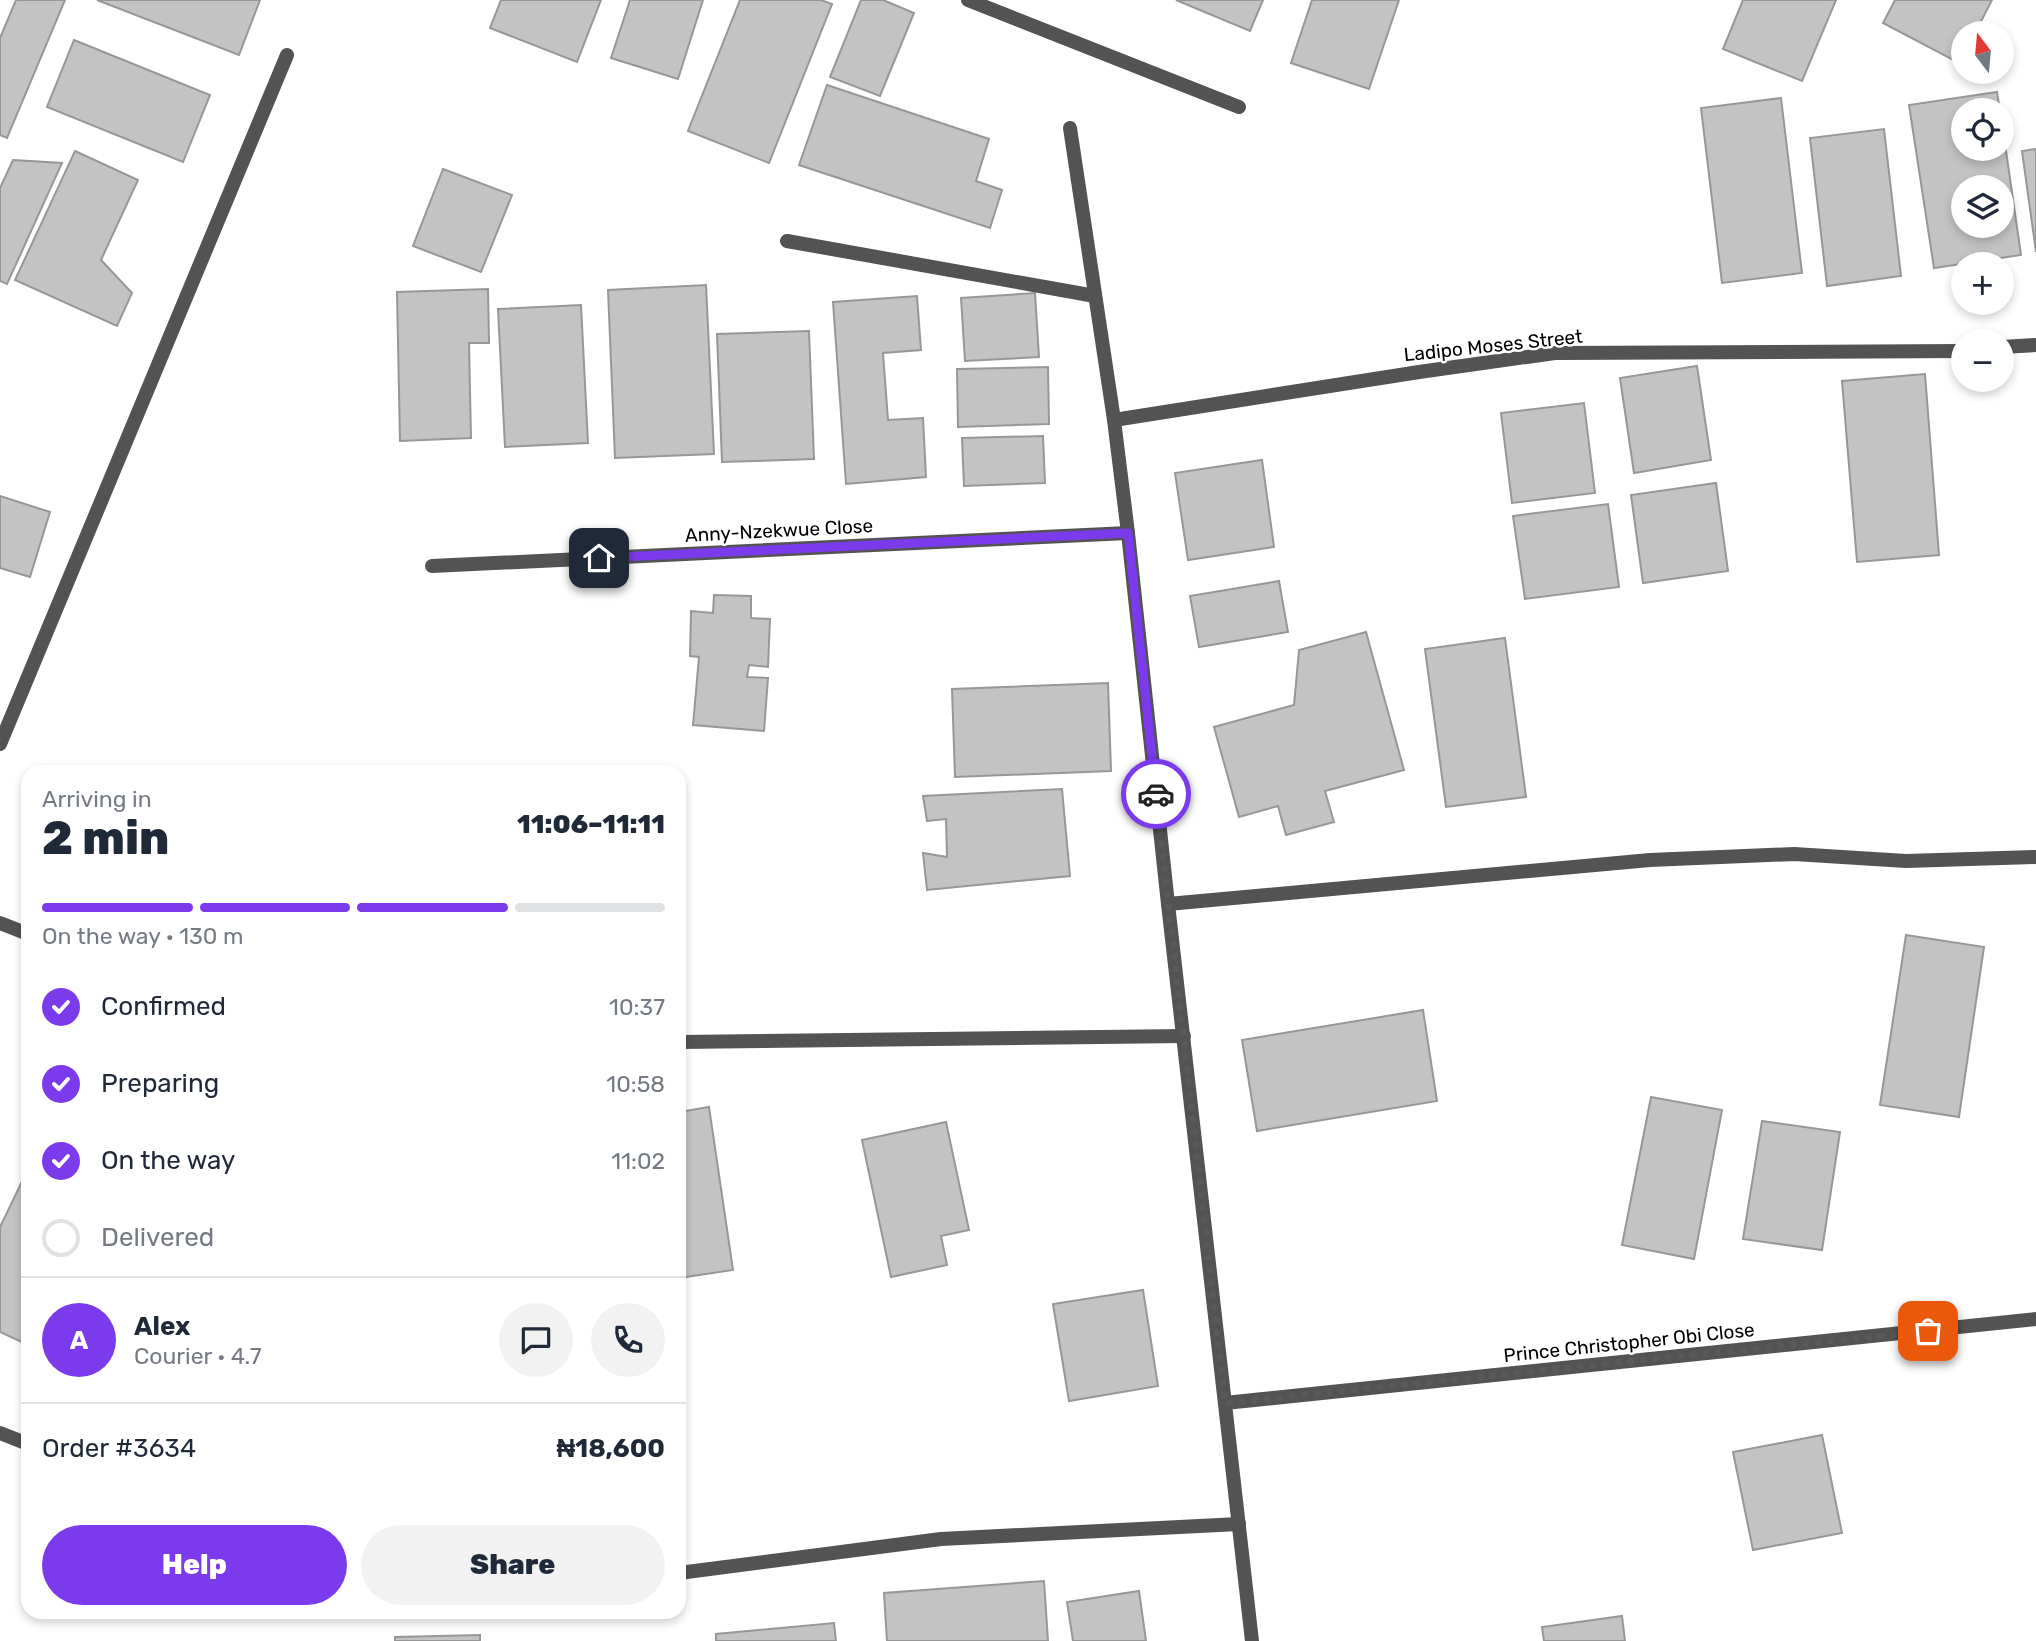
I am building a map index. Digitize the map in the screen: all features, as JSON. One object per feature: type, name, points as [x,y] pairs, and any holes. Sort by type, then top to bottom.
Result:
[{"type":"street","points":[[968,0],[1239,107]]},
{"type":"street","points":[[0,744],[287,55]]},
{"type":"street","points":[[1070,128],[1114,420],[1128,533],[1252,1641]]},
{"type":"street","points":[[787,241],[1095,296]]},
{"type":"street","points":[[2014,346],[2036,345]]},
{"type":"street","name":"Ladipo Moses Street","points":[[1114,420],[1419,372],[1555,354],[1951,351]]},
{"type":"street","name":"Anny-Nzekwue Close","points":[[432,566],[1128,533]]},
{"type":"street","points":[[1168,904],[1650,860],[1794,854],[1906,861],[2036,856]]},
{"type":"street","points":[[0,923],[21,931]]},
{"type":"street","points":[[686,1042],[1184,1036]]},
{"type":"street","name":"Prince Christopher Obi Close","points":[[1225,1403],[2036,1319]]},
{"type":"street","points":[[0,1433],[21,1441]]},
{"type":"street","points":[[686,1572],[941,1539],[1239,1524]]},
{"type":"building","points":[[16,0],[65,0],[7,138],[0,135],[0,38]]},
{"type":"building","points":[[97,0],[260,0],[239,55]]},
{"type":"building","points":[[501,0],[601,0],[577,62],[490,28]]},
{"type":"building","points":[[630,0],[703,0],[678,79],[611,58]]},
{"type":"building","points":[[740,0],[821,0],[832,4],[769,163],[688,131]]},
{"type":"building","points":[[861,0],[883,0],[914,13],[880,96],[830,77]]},
{"type":"building","points":[[1176,0],[1263,0],[1250,31]]},
{"type":"building","points":[[1312,0],[1399,0],[1369,89],[1291,63]]},
{"type":"building","points":[[1743,0],[1836,0],[1802,81],[1723,49]]},
{"type":"building","points":[[1895,0],[1992,0],[1981,21],[1951,21],[1951,59],[1883,23]]},
{"type":"building","points":[[74,40],[210,95],[183,162],[47,107]]},
{"type":"building","points":[[827,85],[989,139],[976,181],[1002,190],[990,228],[799,165]]},
{"type":"building","points":[[1997,92],[1998,98],[1956,98]]},
{"type":"building","points":[[1781,98],[1802,273],[1722,283],[1701,108]]},
{"type":"building","points":[[1951,99],[1951,161],[2007,161],[2009,175],[1951,175],[1951,238],[2014,238],[2014,206],[2021,255],[2014,256],[2014,252],[1951,252],[1951,265],[1934,268],[1909,105]]},
{"type":"building","points":[[1884,129],[1901,276],[1827,286],[1810,138]]},
{"type":"building","points":[[2036,149],[2036,252],[2022,151]]},
{"type":"building","points":[[75,151],[138,180],[101,260],[132,293],[117,326],[15,280]]},
{"type":"building","points":[[13,160],[62,163],[7,284],[0,281],[0,188]]},
{"type":"building","points":[[443,169],[512,195],[481,272],[413,246]]},
{"type":"building","points":[[706,285],[714,454],[615,458],[608,290]]},
{"type":"building","points":[[488,289],[489,343],[469,343],[471,438],[400,441],[397,292]]},
{"type":"building","points":[[1035,293],[1039,357],[965,361],[961,298]]},
{"type":"building","points":[[917,296],[921,350],[883,353],[888,420],[923,418],[926,477],[846,484],[833,302]]},
{"type":"building","points":[[581,305],[588,443],[505,447],[498,309]]},
{"type":"building","points":[[809,331],[814,459],[722,462],[717,334]]},
{"type":"building","points":[[1697,366],[1711,460],[1634,473],[1620,378]]},
{"type":"building","points":[[1048,367],[1049,424],[958,427],[957,369]]},
{"type":"building","points":[[1925,374],[1939,555],[1857,562],[1842,381]]},
{"type":"building","points":[[1584,403],[1595,493],[1512,503],[1501,413]]},
{"type":"building","points":[[1043,436],[1045,483],[964,486],[962,438]]},
{"type":"building","points":[[1262,460],[1274,547],[1188,560],[1175,473]]},
{"type":"building","points":[[1716,483],[1728,571],[1643,583],[1631,495]]},
{"type":"building","points":[[0,496],[50,512],[30,577],[0,568]]},
{"type":"building","points":[[1608,504],[1619,587],[1525,599],[1513,516]]},
{"type":"building","points":[[1279,581],[1288,632],[1199,647],[1190,596]]},
{"type":"building","points":[[714,595],[751,596],[751,618],[770,619],[768,667],[749,665],[747,677],[768,678],[764,731],[693,725],[699,657],[690,656],[691,611],[713,613]]},
{"type":"building","points":[[1366,632],[1404,770],[1325,791],[1334,822],[1286,835],[1278,806],[1239,817],[1214,727],[1294,705],[1299,650]]},
{"type":"building","points":[[1505,638],[1526,797],[1446,807],[1425,649]]},
{"type":"building","points":[[1108,683],[1111,771],[955,777],[952,689]]},
{"type":"building","points":[[1062,789],[1070,876],[927,890],[923,853],[947,857],[946,819],[927,821],[923,796]]},
{"type":"building","points":[[1906,935],[1984,947],[1959,1117],[1880,1105]]},
{"type":"building","points":[[1423,1010],[1437,1101],[1257,1131],[1242,1040]]},
{"type":"building","points":[[1651,1097],[1722,1110],[1694,1259],[1622,1245]]},
{"type":"building","points":[[709,1107],[733,1270],[686,1277],[686,1111]]},
{"type":"building","points":[[1762,1121],[1840,1132],[1822,1250],[1743,1239]]},
{"type":"building","points":[[946,1122],[969,1230],[941,1236],[947,1265],[891,1277],[862,1140]]},
{"type":"building","points":[[21,1184],[21,1342],[0,1332],[0,1227]]},
{"type":"building","points":[[1143,1290],[1158,1386],[1069,1401],[1053,1304]]},
{"type":"building","points":[[1822,1435],[1842,1533],[1753,1550],[1733,1452]]},
{"type":"building","points":[[1044,1581],[1048,1641],[887,1641],[884,1593]]},
{"type":"building","points":[[1139,1591],[1146,1641],[1073,1641],[1067,1602]]},
{"type":"building","points":[[1622,1616],[1625,1641],[1544,1641],[1542,1627]]},
{"type":"building","points":[[834,1623],[836,1641],[716,1641],[716,1634]]},
{"type":"building","points":[[480,1635],[480,1641],[395,1641],[395,1637]]},
{"type":"way so far","points":[[1156,794],[1225,1403],[1928,1331]]},
{"type":"route","points":[[599,558],[1128,533],[1156,794]]}]
